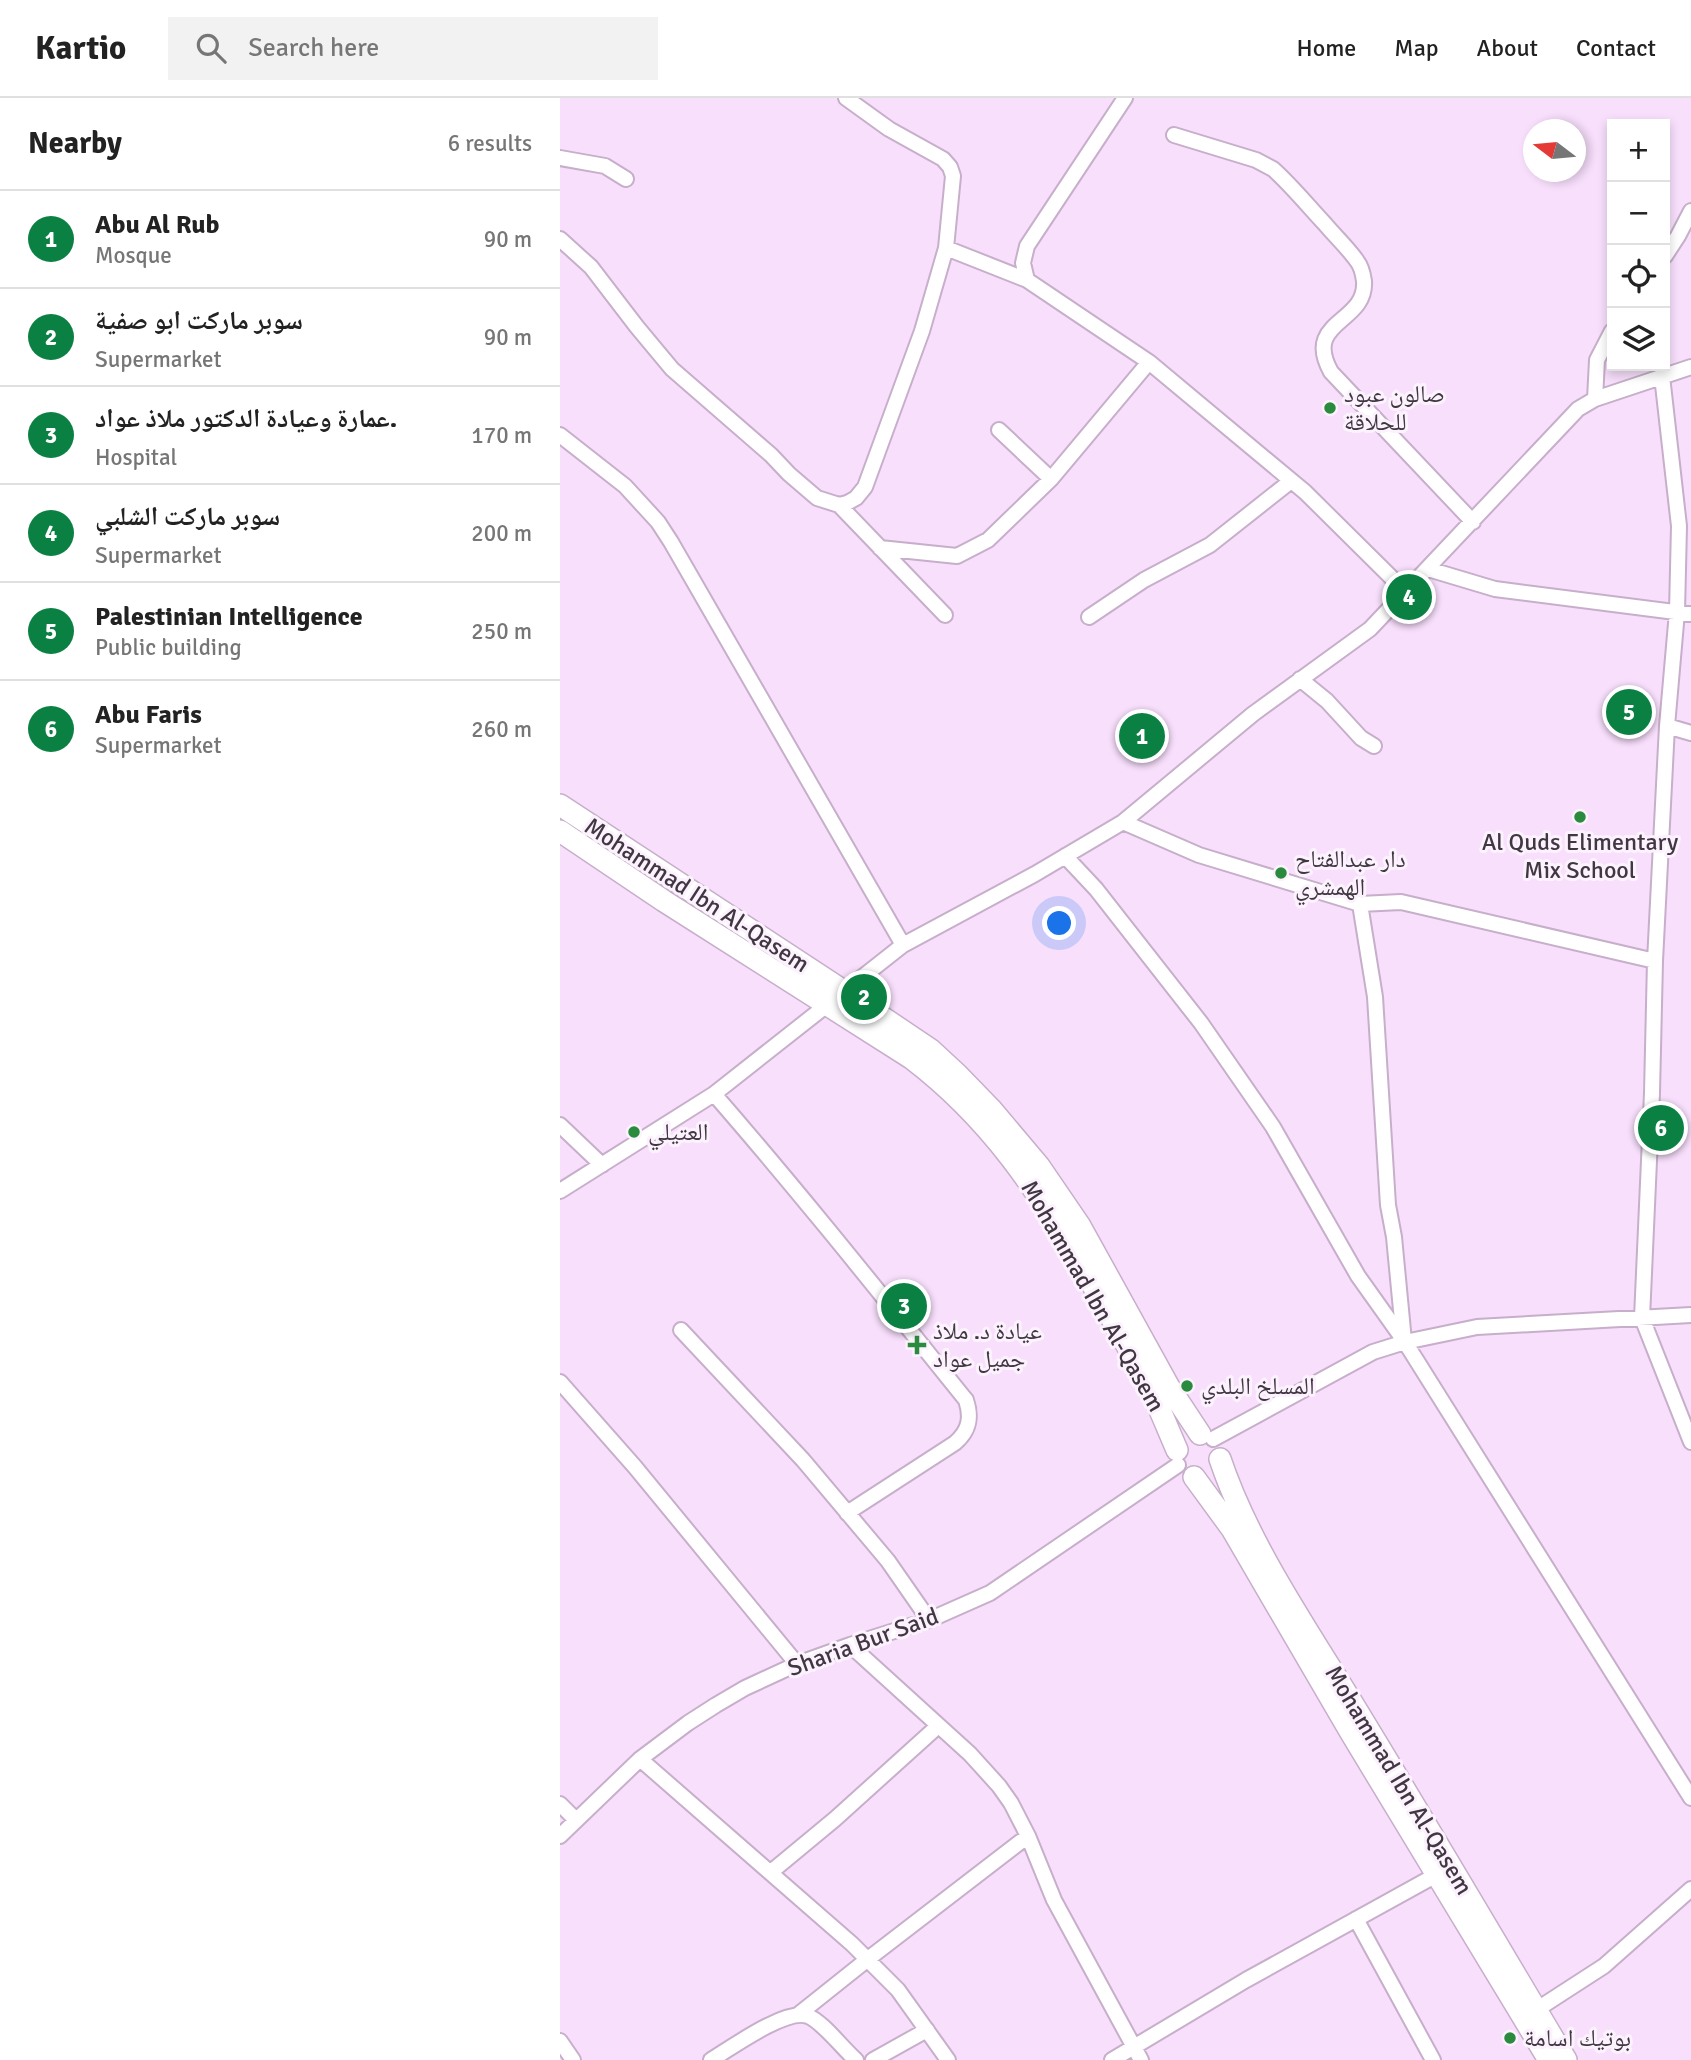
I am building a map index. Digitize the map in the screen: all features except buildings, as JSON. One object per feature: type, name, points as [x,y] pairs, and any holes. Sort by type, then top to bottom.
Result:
[{"type":"main road","name":"Mohammad Ibn Al-Qasem","points":[[560,805],[931,1050],[991,1109],[1040,1166],[1080,1226],[1169,1387],[1211,1444],[1255,1543],[1566,2060]]},
{"type":"main road","name":"Mohammad Ibn Al-Qasem","points":[[560,831],[664,901],[911,1058],[936,1077],[974,1113],[1018,1166],[1118,1329],[1147,1384],[1183,1464],[1232,1529],[1344,1721],[1549,2060]]},
{"type":"main road","points":[[1185,1438],[1211,1444],[1213,1471],[1201,1477],[1183,1464],[1185,1438]]},
{"type":"street","points":[[839,505],[856,498],[865,487],[922,331],[946,248],[953,176],[943,159],[888,129],[846,98]]},
{"type":"street","points":[[1027,280],[1023,272],[1027,246],[1125,98]]},
{"type":"street","points":[[1174,135],[1256,160],[1273,169],[1357,260],[1364,280],[1362,294],[1352,312],[1328,332],[1324,344],[1325,362],[1331,372],[1473,522]]},
{"type":"street","points":[[560,158],[605,166],[626,179]]},
{"type":"street","points":[[1670,248],[1691,211]]},
{"type":"street","points":[[560,239],[591,267],[672,369],[817,498],[839,505],[945,615]]},
{"type":"street","points":[[946,248],[1027,280],[1149,362],[1305,492],[1406,592]]},
{"type":"street","points":[[1595,399],[1597,360],[1607,341]]},
{"type":"street","points":[[880,548],[957,556],[988,540],[1051,479],[1149,362]]},
{"type":"street","points":[[560,1191],[714,1094],[903,945],[1123,822],[1254,714],[1370,629],[1578,410],[1595,399],[1691,367]]},
{"type":"street","points":[[1662,376],[1679,526],[1684,613],[1667,726],[1642,1318],[1691,1442]]},
{"type":"street","points":[[999,430],[1051,479]]},
{"type":"street","points":[[560,435],[625,486],[650,513],[671,542],[903,945]]},
{"type":"street","points":[[1089,617],[1144,580],[1210,545],[1291,481]]},
{"type":"street","points":[[1428,569],[1495,589],[1684,613]]},
{"type":"street","points":[[1300,680],[1327,701],[1361,737],[1374,746]]},
{"type":"street","points":[[1667,726],[1691,733]]},
{"type":"street","points":[[1123,822],[1199,855],[1360,904],[1401,902],[1655,961]]},
{"type":"street","points":[[1065,856],[1104,899],[1202,1023],[1273,1127],[1358,1276],[1405,1342],[1691,1798]]},
{"type":"street","points":[[1360,904],[1375,997],[1388,1205],[1405,1342]]},
{"type":"street","points":[[714,1094],[847,1251],[966,1400],[969,1410],[966,1430],[955,1443],[847,1513]]},
{"type":"street","points":[[560,1125],[602,1165]]},
{"type":"street","points":[[1211,1444],[1373,1352],[1405,1342],[1477,1326],[1691,1315]]},
{"type":"street","points":[[681,1330],[803,1460],[888,1561],[929,1620]]},
{"type":"street","points":[[560,1382],[635,1467],[797,1664]]},
{"type":"street","name":"Sharia Bur Said","points":[[560,1836],[640,1759],[716,1705],[797,1664],[929,1620],[990,1593],[1183,1464]]},
{"type":"street","points":[[850,1645],[970,1754],[1011,1803],[1028,1836],[1054,1900],[1137,2053]]},
{"type":"street","points":[[771,1872],[835,1819],[938,1726]]},
{"type":"street","points":[[640,1759],[867,1959],[898,1990],[948,2060]]},
{"type":"street","points":[[560,1804],[576,1820]]},
{"type":"street","points":[[799,2014],[1028,1836]]},
{"type":"street","points":[[1112,2060],[1137,2053],[1246,1980],[1438,1874]]},
{"type":"street","points":[[1536,2010],[1604,1966],[1691,1889]]},
{"type":"street","points":[[1356,1919],[1433,2060]]},
{"type":"street","points":[[711,2060],[759,2031],[799,2014],[816,2021],[856,2060]]},
{"type":"street","points":[[873,2060],[926,2030]]},
{"type":"street","points":[[560,2041],[573,2060]]},
{"type":"place","name":"صالون عبود للحلاقة","points":[[1330,408]]},
{"type":"place","name":"سوبر ماركت الشلبي","points":[[1409,597]]},
{"type":"place","name":"Palestinian Intelligence","points":[[1629,712]]},
{"type":"place","name":"Abu Al Rub","points":[[1142,736]]},
{"type":"place","name":"Al Quds Elimentary Mix School","points":[[1580,817]]},
{"type":"place","name":"دار عبدالفتاح الهمشري","points":[[1281,873]]},
{"type":"place","name":"سوبر ماركت ابو صفية","points":[[864,997]]},
{"type":"place","name":"Abu Faris","points":[[1661,1128]]},
{"type":"place","name":"العتيلي","points":[[634,1132]]},
{"type":"place","name":"عمارة وعيادة الدكتور ملاذ عواد.","points":[[904,1306]]},
{"type":"place","name":"عيادة د. ملاذ جميل عواد","points":[[917,1345]]},
{"type":"place","name":"المسلخ البلدي","points":[[1187,1386]]},
{"type":"place","name":"بوتيك اسامة","points":[[1510,2038]]}]
